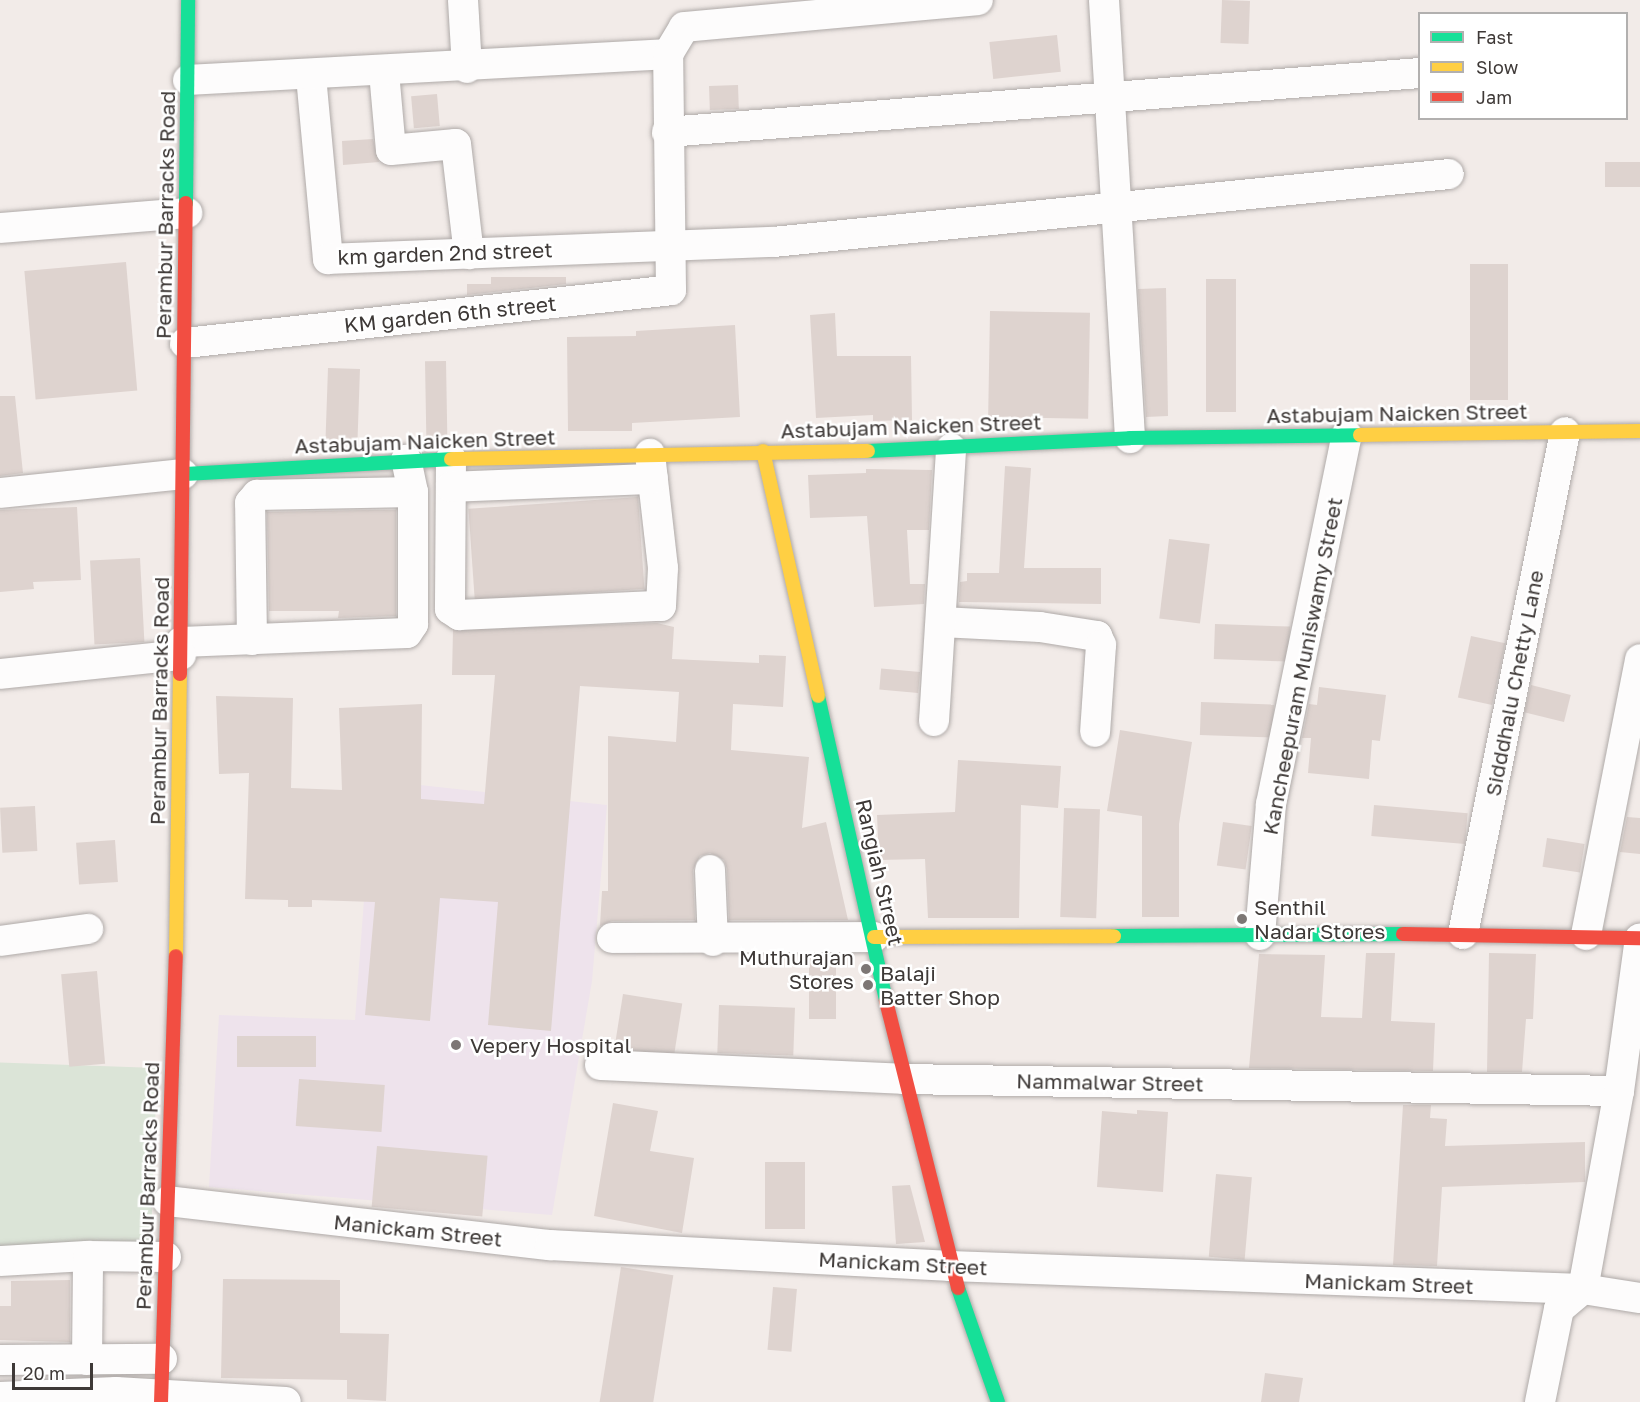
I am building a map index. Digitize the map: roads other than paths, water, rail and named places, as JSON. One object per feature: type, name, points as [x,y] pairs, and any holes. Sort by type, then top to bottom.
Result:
[{"type":"street","name":"Perambur Barracks Road","points":[[161,1397],[181,649],[188,0]]},
{"type":"street","points":[[463,0],[467,68]]},
{"type":"street","points":[[672,245],[667,132],[668,54],[683,13],[978,0]]},
{"type":"street","points":[[1104,0],[1113,97],[1130,438]]},
{"type":"street","points":[[188,80],[467,68],[668,54]]},
{"type":"street","points":[[384,72],[391,150],[456,144],[469,254]]},
{"type":"street","points":[[667,132],[1418,73]]},
{"type":"street","name":"km garden 2nd street","points":[[311,76],[328,259],[773,242],[1449,174]]},
{"type":"street","points":[[0,228],[187,213]]},
{"type":"street","name":"KM garden 6th street","points":[[185,343],[671,290],[672,245]]},
{"type":"street","name":"Astabujam Naicken Street","points":[[652,466],[763,451],[951,449],[1130,438],[1640,431]]},
{"type":"street","name":"Sidddhalu Chetty Lane","points":[[1463,934],[1565,432]]},
{"type":"street","name":"Kancheepuram Muniswamy Street","points":[[1260,935],[1271,804],[1347,435]]},
{"type":"street","points":[[934,722],[951,449]]},
{"type":"street","name":"Rangiah Street","points":[[763,451],[874,937],[903,1079],[950,1266],[998,1402]]},
{"type":"street","points":[[0,674],[252,640],[407,633],[413,624],[412,492],[406,460]]},
{"type":"street","name":"Astabujam Naicken Street","points":[[183,474],[406,460],[451,473]]},
{"type":"street","points":[[652,466],[664,593],[657,608],[453,613],[451,473],[652,466]]},
{"type":"street","points":[[0,493],[183,474]]},
{"type":"street","points":[[252,640],[250,503],[257,495],[412,492]]},
{"type":"street","points":[[941,622],[1098,636],[1095,732]]},
{"type":"street","points":[[1586,935],[1640,659]]},
{"type":"street","points":[[710,870],[713,941]]},
{"type":"street","points":[[0,941],[88,929]]},
{"type":"street","points":[[612,938],[713,941],[874,937],[1463,934],[1640,938],[1619,1091],[1583,1289],[1559,1309],[1540,1402]]},
{"type":"street","name":"Nammalwar Street","points":[[600,1065],[903,1079],[1619,1091]]},
{"type":"street","name":"Manickam Street","points":[[168,1201],[550,1245],[950,1266],[1583,1289],[1640,1298]]},
{"type":"street","points":[[0,1261],[88,1256],[166,1257]]},
{"type":"street","points":[[87,1360],[88,1256]]},
{"type":"street","points":[[0,1360],[162,1359]]},
{"type":"street","points":[[0,1397],[161,1397],[286,1402]]},
{"type":"place","name":"Senthil Nadar Stores","points":[[1242,919]]},
{"type":"place","name":"Muthurajan Stores","points":[[866,969]]},
{"type":"place","name":"Balaji Batter Shop","points":[[868,985]]},
{"type":"place","name":"Vepery Hospital","points":[[456,1045]]}]
